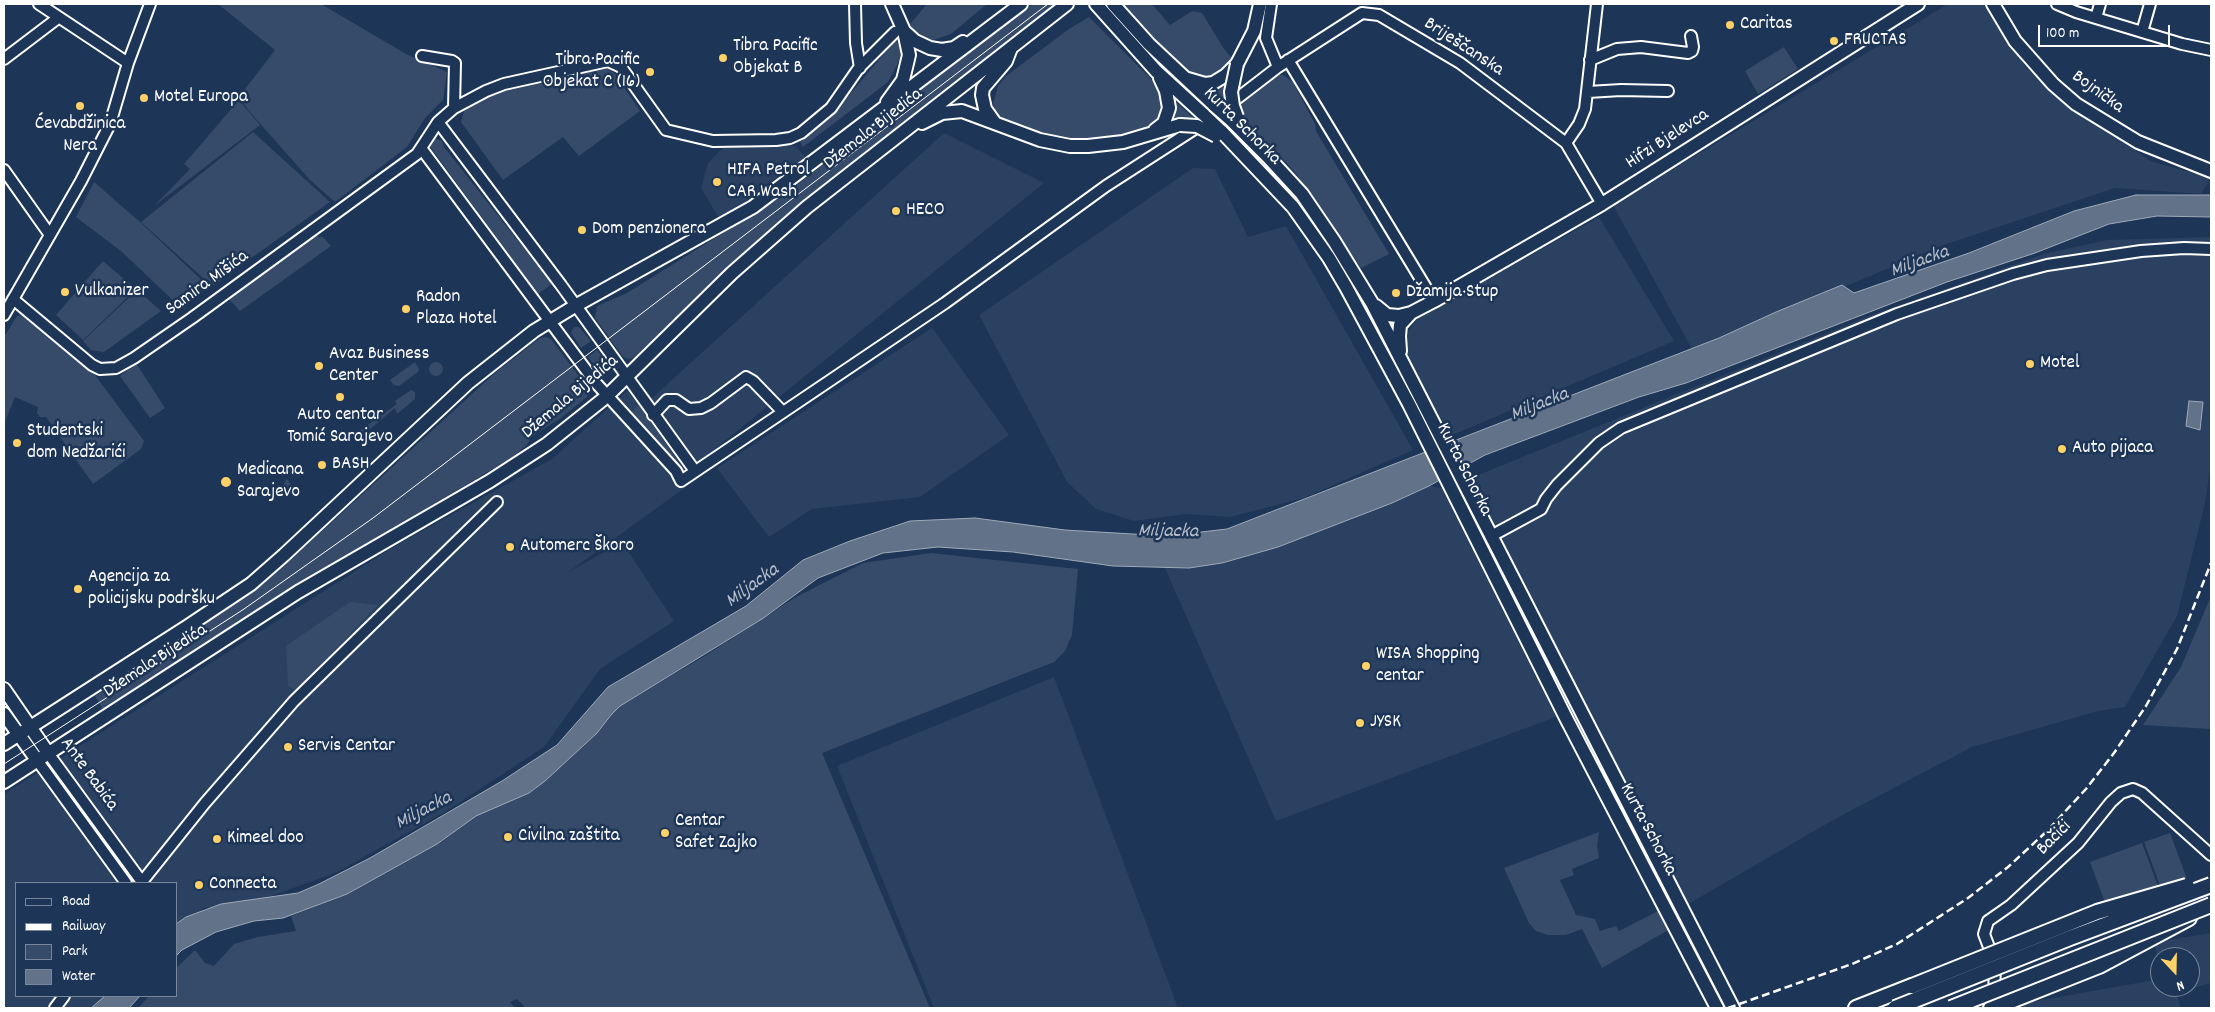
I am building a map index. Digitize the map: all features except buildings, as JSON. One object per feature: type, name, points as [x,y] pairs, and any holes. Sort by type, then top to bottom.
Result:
[{"type":"highway","points":[[1856,1008],[2097,912],[2211,878]]},
{"type":"highway","points":[[1896,1008],[2070,938],[2211,885]]},
{"type":"highway","points":[[1991,1008],[2099,966],[2152,939],[2211,905]]},
{"type":"highway","points":[[1951,1008],[2211,905]]},
{"type":"main road","points":[[882,111],[906,72],[910,55],[900,32],[892,4]]},
{"type":"main road","name":"Džemala Bijedića","points":[[4,744],[251,584],[468,383],[505,352],[549,320],[753,208],[1022,4]]},
{"type":"main road","name":"Džemala Bijedića","points":[[4,782],[324,576],[514,467],[547,444],[606,397],[756,251],[807,206],[1067,4]]},
{"type":"main road","name":"Kurta Schorka","points":[[1096,4],[1156,71],[1204,115],[1218,134],[1231,141],[1293,207],[1329,258],[1454,492],[1566,718],[1717,1008]]},
{"type":"main road","name":"Kurta Schorka","points":[[1113,4],[1149,44],[1181,75],[1215,106],[1234,119],[1246,135],[1302,194],[1334,241],[1372,303],[1443,438],[1733,1008]]},
{"type":"main road","points":[[1234,119],[1231,92],[1237,64],[1254,31],[1260,4]]},
{"type":"main road","name":"Hifzi Bjelevca","points":[[1411,314],[1602,204],[1918,4]]},
{"type":"main road","name":"Bojnička","points":[[1992,4],[2015,42],[2053,84],[2076,104],[2138,142],[2211,171]]},
{"type":"main road","points":[[900,32],[922,46],[942,50],[954,48],[1004,18]]},
{"type":"main road","points":[[995,123],[986,109],[982,95],[983,88],[1006,61],[1011,47]]},
{"type":"main road","points":[[1181,75],[1205,84],[1212,83],[1226,75],[1237,64]]},
{"type":"main road","points":[[1151,134],[1164,122],[1169,108],[1166,91],[1156,71]]},
{"type":"main road","points":[[906,128],[952,111],[971,114],[1023,136],[1070,146],[1107,145],[1180,125],[1197,126],[1218,134]]},
{"type":"main road","points":[[1372,303],[1387,315],[1411,314]]},
{"type":"main road","points":[[1400,356],[1398,336],[1400,325],[1411,314]]},
{"type":"main road","name":"Ante Babića","points":[[4,689],[48,753]]},
{"type":"main road","name":"Ante Babića","points":[[4,714],[37,760]]},
{"type":"street","points":[[39,4],[128,63]]},
{"type":"street","points":[[4,315],[81,181],[110,124],[128,63],[150,4]]},
{"type":"street","points":[[855,4],[856,43],[860,68]]},
{"type":"street","points":[[1271,4],[1266,38],[1278,66]]},
{"type":"street","points":[[1598,4],[1590,60],[1588,92],[1579,124],[1566,143],[1602,204]]},
{"type":"street","points":[[2057,4],[2182,44],[2211,50]]},
{"type":"street","points":[[2096,18],[2100,4]]},
{"type":"street","points":[[2142,32],[2150,4]]},
{"type":"street","name":"Briješčanska","points":[[782,411],[945,303],[1106,186],[1212,117],[1278,66],[1352,17],[1362,13],[1373,13],[1460,63],[1566,143]]},
{"type":"street","points":[[4,59],[58,18]]},
{"type":"street","name":"Samira Mišića","points":[[13,300],[92,365],[100,369],[116,368],[134,358],[192,318],[417,154],[438,122],[454,108],[504,84],[608,61],[621,67],[666,130],[713,141],[776,140],[790,138],[801,133],[831,108],[860,68],[900,32]]},
{"type":"street","points":[[1590,60],[1618,50],[1641,47],[1688,53],[1692,51],[1693,47],[1691,36]]},
{"type":"street","points":[[422,56],[455,63],[454,108]]},
{"type":"street","points":[[1288,60],[1434,301]]},
{"type":"street","points":[[1588,92],[1621,90],[1668,91]]},
{"type":"street","points":[[438,122],[695,471]]},
{"type":"street","points":[[421,148],[606,397],[676,471],[681,481],[782,411],[753,381],[746,377],[711,403],[701,408],[689,409],[676,400],[667,400],[653,415]]},
{"type":"street","points":[[4,170],[50,235]]},
{"type":"street","points":[[1493,535],[1541,509],[1557,485],[1599,443],[1621,428],[1897,314],[2013,274],[2047,265],[2140,251],[2184,248],[2211,250]]},
{"type":"street","points":[[142,882],[205,803],[294,701],[497,502]]},
{"type":"street","name":"Ante Babića","points":[[48,753],[140,882]]},
{"type":"street","name":"Ante Babića","points":[[37,760],[125,882]]},
{"type":"street","name":"Bačići","points":[[1991,1008],[1994,998],[1995,963],[1984,934],[1988,921],[2011,905],[2078,844],[2111,802],[2121,793],[2133,789],[2142,793],[2211,856]]},
{"type":"street","points":[[55,1008],[63,997]]},
{"type":"shaded area","points":[[1948,4],[1988,4],[2026,68],[2150,161],[2211,178],[2201,194],[2115,188],[1941,246],[1693,351],[1613,205]]},
{"type":"shaded area","points":[[944,133],[1044,183],[700,461],[708,471],[567,573],[622,542],[674,621],[600,669],[544,747],[445,812],[335,873],[260,900],[204,908],[178,930],[178,882],[15,882],[15,997],[109,997],[98,1008],[4,1008],[4,794],[395,546],[552,459],[638,381],[652,398]]},
{"type":"shaded area","points":[[770,144],[796,146],[805,157],[720,220],[701,188],[708,163],[725,146]]},
{"type":"shaded area","points":[[1193,168],[1215,169],[1248,237],[1286,226],[1413,450],[1304,498],[1230,517],[1186,514],[1134,521],[1096,509],[1067,482],[979,315]]},
{"type":"shaded area","points":[[1599,217],[1674,341],[1448,437],[1399,345],[1417,319]]},
{"type":"shaded area","points":[[2211,237],[2211,464],[2205,503],[2177,616],[2125,707],[2098,711],[1972,747],[1835,819],[1683,907],[1466,480],[1871,315],[2044,254],[2107,240]]},
{"type":"shaded area","points":[[932,328],[1009,435],[920,497],[812,509],[769,537],[717,468]]},
{"type":"shaded area","points":[[1429,486],[1443,488],[1561,715],[1276,821],[1165,568],[1189,568],[1222,563],[1278,547],[1392,503]]},
{"type":"shaded area","points":[[1054,677],[1178,1008],[934,1008],[837,766]]},
{"type":"shaded area","points":[[2211,933],[2211,983],[2200,986],[2200,947],[2156,947],[2155,942]]},
{"type":"shaded area","points":[[2150,981],[2150,997],[2177,997],[2181,1008],[2023,1008],[2025,1003]]},
{"type":"green space","points":[[218,4],[321,4],[406,54],[447,72],[443,100],[425,118],[407,147],[335,202],[310,180],[249,111],[239,97],[275,50]]},
{"type":"green space","points":[[927,4],[987,4],[951,34],[927,42],[915,34],[910,24]]},
{"type":"green space","points":[[1033,4],[1059,4],[800,203],[633,358],[623,357],[595,318],[597,306],[627,293],[784,195]]},
{"type":"green space","points":[[1122,4],[1152,4],[1170,25],[1192,11],[1202,13],[1224,49],[1232,58],[1216,75],[1209,78],[1193,75],[1162,50]]},
{"type":"green space","points":[[1089,17],[1156,84],[1162,97],[1164,109],[1158,122],[1138,134],[1078,143],[1042,137],[1007,124],[997,116],[993,104],[998,86],[1006,76],[1069,29]]},
{"type":"green space","points":[[896,39],[900,48],[900,59],[888,82],[803,147],[800,142],[832,116]]},
{"type":"green space","points":[[1784,47],[1798,69],[1758,94],[1745,71]]},
{"type":"green space","points":[[600,68],[608,69],[615,74],[640,111],[579,156],[563,137],[503,180],[461,122],[464,111],[485,98],[509,87]]},
{"type":"green space","points":[[1276,75],[1283,75],[1293,82],[1315,124],[1316,131],[1389,254],[1361,268],[1296,174],[1277,152],[1252,129],[1244,117],[1240,103]]},
{"type":"green space","points":[[1227,79],[1226,104],[1209,88]]},
{"type":"green space","points":[[239,100],[260,125],[154,206],[190,169],[184,164]]},
{"type":"green space","points":[[1175,103],[1177,103],[1197,121],[1170,121]]},
{"type":"green space","points":[[253,132],[330,202],[212,286],[141,222]]},
{"type":"green space","points":[[435,138],[442,141],[444,147],[552,284],[538,294],[431,148],[430,142]]},
{"type":"green space","points":[[94,182],[139,221],[209,287],[180,307],[121,251],[76,217]]},
{"type":"green space","points":[[311,236],[323,237],[331,246],[240,311],[228,298]]},
{"type":"green space","points":[[103,261],[136,289],[83,340],[56,315]]},
{"type":"green space","points":[[137,290],[161,311],[104,352],[91,350],[83,341]]},
{"type":"green space","points":[[22,315],[92,371],[144,441],[141,449],[93,484],[46,417],[40,417],[37,413],[38,407],[15,397],[4,424],[4,337],[17,316]]},
{"type":"green space","points":[[574,327],[579,327],[591,341],[581,348],[571,333]]},
{"type":"green space","points":[[546,337],[551,339],[587,387],[589,393],[587,397],[561,418],[531,437],[527,445],[511,458],[336,562],[103,710],[95,696],[246,597],[286,564],[495,373],[540,338]]},
{"type":"green space","points":[[597,350],[607,363],[608,367],[605,372],[599,371],[588,357]]},
{"type":"green space","points":[[415,362],[419,369],[418,372],[399,386],[394,385],[390,380]]},
{"type":"green space","points":[[436,362],[441,364],[443,369],[441,374],[436,376],[431,374],[429,369],[431,364]]},
{"type":"green space","points":[[136,363],[165,408],[150,418],[120,376]]},
{"type":"green space","points":[[411,390],[415,392],[415,399],[397,414],[395,408],[363,435],[359,431],[397,404],[395,401]]},
{"type":"green space","points":[[639,405],[679,463],[677,465],[630,413]]},
{"type":"green space","points":[[287,479],[297,494],[290,495],[285,492],[283,485]]},
{"type":"green space","name":"Centar Safet Zajko","points":[[931,553],[1078,569],[1072,635],[1065,651],[1054,662],[822,753],[930,1008],[526,1008],[517,999],[510,1002],[515,1008],[138,1008],[148,997],[178,997],[178,966],[195,950],[205,963],[214,966],[234,944],[258,937],[296,931],[291,916],[347,894],[437,844],[476,816],[529,793],[545,781],[597,733],[620,706],[708,654],[794,598],[863,563]]},
{"type":"green space","points":[[2211,596],[2211,729],[2143,725],[2181,667]]},
{"type":"green space","points":[[350,602],[378,605],[296,690],[288,686],[286,646]]},
{"type":"green space","points":[[1599,832],[1597,845],[1599,858],[1572,869],[1574,875],[1560,880],[1576,915],[1595,919],[1600,931],[1616,926],[1619,931],[1660,910],[1670,929],[1602,968],[1582,929],[1566,935],[1548,935],[1536,931],[1529,923],[1504,868]]},
{"type":"green space","points":[[2170,833],[2187,879],[2161,888],[2144,842]]},
{"type":"green space","points":[[2142,843],[2159,889],[2107,908],[2090,862]]},
{"type":"water","points":[[2136,195],[2211,195],[2211,217],[2157,216],[2109,224],[2035,253],[1947,282],[1686,383],[1639,397],[1485,455],[1429,486],[1392,503],[1278,547],[1222,563],[1189,568],[1113,566],[1013,552],[938,547],[883,553],[818,578],[762,619],[620,706],[597,733],[545,781],[529,793],[476,816],[437,844],[347,894],[283,918],[254,921],[216,932],[178,954],[178,923],[186,917],[221,904],[298,893],[370,858],[502,781],[557,745],[608,687],[746,606],[803,560],[850,541],[910,521],[975,518],[1065,530],[1167,536],[1227,529],[1719,338],[1842,285],[1854,293],[1969,253],[2074,211]]},
{"type":"water","points":[[2189,401],[2203,402],[2200,430],[2186,426]]},
{"type":"water","points":[[104,997],[139,997],[129,1008],[91,1008]]},
{"type":"tram line","points":[[4,764],[244,609],[373,518],[1048,4]]},
{"type":"railway","points":[[1728,1008],[1852,964],[1897,944],[1968,898],[2008,867],[2046,832],[2086,789],[2114,753],[2146,706],[2177,649],[2211,563]]},
{"type":"place","name":"Caritas","points":[[1730,25]]},
{"type":"place","name":"FRUCTAS","points":[[1834,41]]},
{"type":"place","name":"Tibra Pacific Objekat B","points":[[723,58]]},
{"type":"place","name":"Tibra Pacific Objekat C (16)","points":[[650,72]]},
{"type":"place","name":"Motel Europa","points":[[144,98]]},
{"type":"place","name":"Ćevabdžinica Nera","points":[[80,106]]},
{"type":"place","name":"HIFA Petrol CAR Wash","points":[[717,182]]},
{"type":"place","name":"HECO","points":[[896,211]]},
{"type":"place","name":"Dom penzionera","points":[[582,230]]},
{"type":"place","name":"Vulkanizer","points":[[65,292]]},
{"type":"place","name":"Džamija Stup","points":[[1396,293]]},
{"type":"place","name":"Radon Plaza Hotel","points":[[406,309]]},
{"type":"place","name":"Motel","points":[[2030,364]]},
{"type":"place","name":"Avaz Business Center","points":[[319,366]]},
{"type":"place","name":"Auto centar Tomić Sarajevo","points":[[340,397]]},
{"type":"place","name":"Studentski dom Nedžarići","points":[[17,443]]},
{"type":"place","name":"Auto pijaca","points":[[2062,449]]},
{"type":"place","name":"BASH","points":[[322,465]]},
{"type":"place","name":"Medicana Sarajevo","points":[[226,482]]},
{"type":"place","name":"Automerc Škoro","points":[[510,547]]},
{"type":"place","name":"Agencija za policijsku podršku","points":[[78,589]]},
{"type":"place","name":"WISA Shopping centar","points":[[1366,666]]},
{"type":"place","name":"JYSK","points":[[1360,723]]},
{"type":"place","name":"Servis Centar","points":[[288,747]]},
{"type":"place","name":"Centar Safet Zajko","points":[[665,833]]},
{"type":"place","name":"Civilna zaštita","points":[[508,837]]},
{"type":"place","name":"Kimeel doo","points":[[217,839]]},
{"type":"place","name":"Connecta","points":[[199,885]]},
{"type":"water label","name":"Miljacka","points":[[1920,263]]},
{"type":"water label","name":"Miljacka","points":[[1540,406]]},
{"type":"water label","name":"Miljacka","points":[[1168,533]]},
{"type":"water label","name":"Miljacka","points":[[753,587]]},
{"type":"water label","name":"Miljacka","points":[[424,812]]}]
